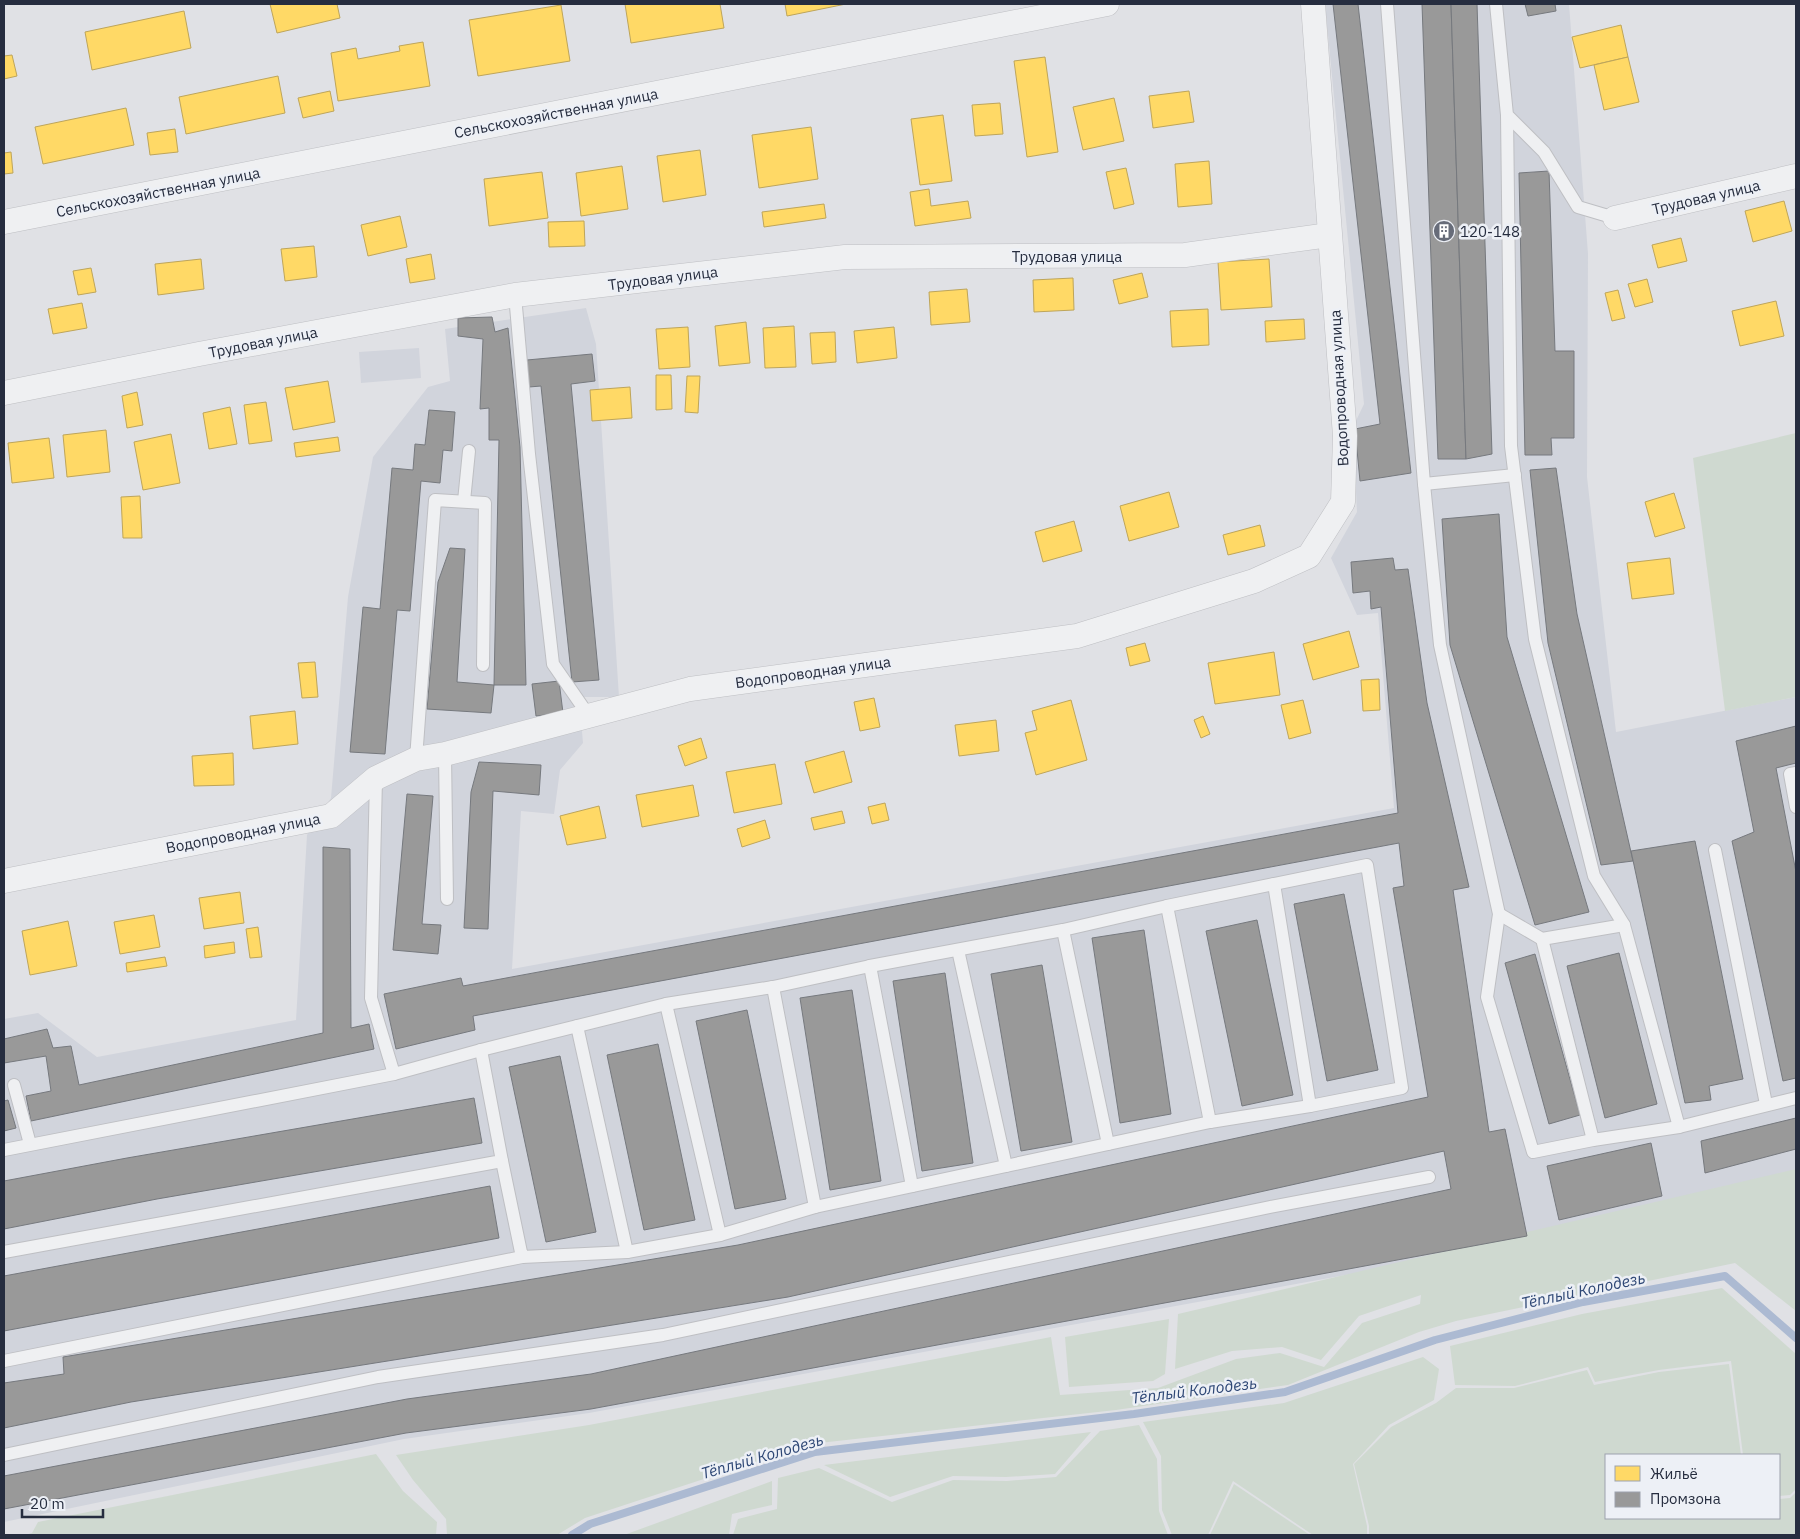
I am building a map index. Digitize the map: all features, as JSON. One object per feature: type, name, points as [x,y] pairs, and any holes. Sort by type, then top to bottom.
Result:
[{"type":"street","name":"Сельскохозяйственная улица","points":[[4,222],[1103,4]]},
{"type":"street","name":"Водопроводная улица","points":[[4,881],[331,816],[376,778],[416,759],[445,754],[690,689],[1076,636],[1254,582],[1309,556],[1343,502],[1344,436],[1313,4]]},
{"type":"street","name":"Трудовая улица","points":[[1615,218],[1796,176]]},
{"type":"street","name":"Трудовая улица","points":[[4,393],[199,354],[514,295],[845,257],[1184,255],[1330,235]]},
{"type":"lane","points":[[1387,4],[1424,484],[1440,645],[1499,914],[1487,996],[1533,1152],[1594,1140],[1679,1127],[1796,1098]]},
{"type":"lane","points":[[1496,4],[1507,115],[1511,446],[1535,639],[1594,876],[1624,925],[1679,1127]]},
{"type":"lane","points":[[1507,115],[1544,152],[1578,207],[1615,218]]},
{"type":"lane","points":[[514,295],[529,454],[553,664],[589,716]]},
{"type":"lane","points":[[464,501],[469,451]]},
{"type":"lane","points":[[1424,484],[1514,475]]},
{"type":"lane","points":[[416,759],[435,500],[485,503],[483,665]]},
{"type":"lane","points":[[445,754],[446,898]]},
{"type":"lane","points":[[1796,773],[1790,774],[1796,807]]},
{"type":"lane","points":[[376,778],[371,998],[394,1074]]},
{"type":"lane","points":[[1715,850],[1766,1104]]},
{"type":"lane","points":[[4,1150],[394,1074],[481,1050],[666,1004],[773,987],[870,966],[1063,930],[1167,906],[1367,865],[1402,1088],[1310,1106],[1210,1122],[912,1186],[815,1207],[720,1235],[627,1252],[522,1257],[4,1361]]},
{"type":"lane","points":[[1274,884],[1310,1106]]},
{"type":"lane","points":[[1167,906],[1210,1122]]},
{"type":"lane","points":[[1499,914],[1542,939],[1624,925]]},
{"type":"lane","points":[[1063,930],[1108,1144]]},
{"type":"lane","points":[[1542,939],[1594,1140]]},
{"type":"lane","points":[[958,950],[1006,1166]]},
{"type":"lane","points":[[870,966],[912,1186]]},
{"type":"lane","points":[[773,987],[815,1207]]},
{"type":"lane","points":[[666,1004],[720,1235]]},
{"type":"lane","points":[[577,1026],[627,1252]]},
{"type":"lane","points":[[481,1050],[522,1257]]},
{"type":"lane","points":[[14,1085],[30,1144]]},
{"type":"lane","points":[[4,1252],[502,1161]]},
{"type":"lane","points":[[4,1455],[378,1378],[663,1335],[1270,1207],[1429,1177]]},
{"type":"shaded area","points":[[1325,4],[1569,4],[1588,254],[1587,477],[1616,732],[1796,697],[1796,1174],[1543,1239],[589,1413],[404,1439],[4,1522],[4,1019],[38,1013],[97,1057],[296,1020],[307,835],[331,798],[348,597],[373,457],[428,387],[450,381],[445,329],[586,308],[596,344],[619,697],[579,697],[583,743],[560,770],[554,814],[521,811],[512,969],[1394,808],[1378,613],[1357,615],[1331,558],[1357,512],[1353,427],[1364,404]]},
{"type":"shaded area","points":[[419,348],[421,378],[361,383],[359,352]]},
{"type":"shaded area","points":[[1796,433],[1796,697],[1725,711],[1693,458]]},
{"type":"shaded area","points":[[1796,1169],[1796,1311],[1735,1263],[1456,1321],[1419,1332],[1288,1385],[1116,1410],[810,1444],[585,1518],[557,1535],[447,1535],[446,1519],[413,1480],[396,1455],[589,1425],[1051,1337],[1060,1395],[1158,1388],[1236,1359],[1280,1353],[1324,1367],[1362,1323],[1420,1304],[1421,1295],[1359,1316],[1321,1360],[1282,1347],[1232,1351],[1175,1369],[1178,1314]]},
{"type":"shaded area","points":[[1722,1288],[1796,1354],[1796,1489],[1790,1495],[1780,1496],[1780,1454],[1743,1454],[1731,1361],[1659,1370],[1595,1382],[1588,1367],[1515,1386],[1455,1385],[1450,1346],[1582,1314]]},
{"type":"shaded area","points":[[1169,1319],[1165,1374],[1153,1381],[1069,1387],[1065,1337]]},
{"type":"shaded area","points":[[1423,1357],[1439,1369],[1434,1400],[1389,1425],[1353,1464],[1367,1526],[1367,1535],[1313,1535],[1233,1481],[1208,1535],[1172,1535],[1162,1510],[1161,1456],[1143,1422],[1284,1403]]},
{"type":"shaded area","points":[[1729,1364],[1741,1454],[1605,1454],[1605,1519],[1780,1519],[1780,1499],[1790,1498],[1796,1492],[1796,1535],[1369,1535],[1369,1526],[1354,1464],[1391,1427],[1436,1403],[1456,1388],[1514,1388],[1587,1370],[1594,1385],[1659,1372]]},
{"type":"shaded area","points":[[1139,1425],[1157,1459],[1159,1511],[1168,1535],[733,1535],[738,1519],[777,1509],[778,1478],[819,1468],[892,1502],[953,1480],[1007,1481],[1056,1477],[1100,1431]]},
{"type":"shaded area","points":[[1091,1432],[1055,1474],[1006,1477],[953,1476],[890,1497],[824,1465]]},
{"type":"shaded area","points":[[376,1454],[403,1491],[437,1522],[436,1535],[25,1535],[32,1533],[38,1522]]},
{"type":"shaded area","points":[[772,1481],[772,1505],[732,1514],[729,1535],[624,1535]]},
{"type":"shaded area","points":[[1234,1484],[1310,1535],[1210,1535]]},
{"type":"building: Жильё","points":[[270,4],[337,4],[340,18],[277,33]]},
{"type":"building: Жильё","points":[[625,4],[720,4],[724,28],[631,43]]},
{"type":"building: Жильё","points":[[785,4],[846,4],[787,16]]},
{"type":"building: Жильё","points":[[561,5],[570,61],[478,76],[469,20]]},
{"type":"building: Жильё","points":[[184,11],[191,48],[92,70],[85,32]]},
{"type":"building: Жильё","points":[[1621,25],[1628,57],[1580,68],[1572,37]]},
{"type":"building: Жильё","points":[[423,42],[430,86],[338,101],[331,53],[356,48],[358,59],[400,51],[399,46]]},
{"type":"building: Жильё","points":[[12,55],[17,76],[4,79],[4,56]]},
{"type":"building: Жильё","points":[[1045,57],[1058,152],[1027,157],[1014,61]]},
{"type":"building: Жильё","points":[[1628,57],[1639,102],[1604,110],[1594,65]]},
{"type":"building: Жильё","points":[[278,76],[285,113],[186,134],[179,97]]},
{"type":"building: Жильё","points":[[330,91],[334,111],[303,118],[298,98]]},
{"type":"building: Жильё","points":[[1189,91],[1194,122],[1153,128],[1149,96]]},
{"type":"building: Жильё","points":[[1114,98],[1124,141],[1083,150],[1073,107]]},
{"type":"building: Жильё","points":[[1000,103],[1003,134],[975,136],[972,105]]},
{"type":"building: Жильё","points":[[126,108],[134,145],[43,164],[35,127]]},
{"type":"building: Жильё","points":[[943,115],[952,181],[920,185],[911,119]]},
{"type":"building: Жильё","points":[[811,127],[818,179],[759,188],[752,135]]},
{"type":"building: Жильё","points":[[175,129],[178,152],[150,155],[147,133]]},
{"type":"building: Жильё","points":[[700,150],[706,195],[663,202],[657,156]]},
{"type":"building: Жильё","points":[[11,152],[13,173],[4,174],[4,153]]},
{"type":"building: Жильё","points":[[1209,161],[1212,204],[1178,207],[1175,164]]},
{"type":"building: Жильё","points":[[622,166],[628,209],[581,216],[576,173]]},
{"type":"building: Жильё","points":[[1126,168],[1134,204],[1114,209],[1106,172]]},
{"type":"building: Жильё","points":[[542,172],[548,218],[489,226],[484,179]]},
{"type":"building: Жильё","points":[[929,189],[931,206],[968,201],[971,218],[915,226],[910,192]]},
{"type":"building: Жильё","points":[[1784,201],[1792,231],[1753,242],[1745,211]]},
{"type":"building: Жильё","points":[[824,204],[826,218],[764,227],[762,212]]},
{"type":"building: Жильё","points":[[400,216],[407,247],[368,256],[361,225]]},
{"type":"building: Жильё","points":[[584,221],[585,246],[549,247],[548,222]]},
{"type":"building: Жильё","points":[[1681,238],[1687,261],[1658,268],[1652,245]]},
{"type":"building: Жильё","points":[[314,246],[317,277],[285,281],[281,249]]},
{"type":"building: Жильё","points":[[431,254],[435,279],[410,283],[406,259]]},
{"type":"building: Жильё","points":[[201,259],[204,289],[158,295],[155,264]]},
{"type":"building: Жильё","points":[[1269,259],[1272,307],[1221,310],[1218,262]]},
{"type":"building: Жильё","points":[[91,268],[96,292],[78,295],[73,271]]},
{"type":"building: Жильё","points":[[1142,273],[1148,297],[1119,304],[1113,280]]},
{"type":"building: Жильё","points":[[1073,278],[1074,310],[1034,312],[1033,280]]},
{"type":"building: Жильё","points":[[1647,279],[1653,302],[1635,307],[1628,284]]},
{"type":"building: Жильё","points":[[967,289],[970,322],[931,325],[929,292]]},
{"type":"building: Жильё","points":[[1618,290],[1625,318],[1612,321],[1605,293]]},
{"type":"building: Жильё","points":[[1776,301],[1784,336],[1740,346],[1732,311]]},
{"type":"building: Жильё","points":[[82,303],[87,328],[53,334],[48,309]]},
{"type":"building: Жильё","points":[[1208,309],[1209,345],[1172,347],[1170,311]]},
{"type":"building: Жильё","points":[[1304,319],[1305,339],[1266,342],[1265,321]]},
{"type":"building: Жильё","points":[[746,322],[750,363],[719,366],[715,326]]},
{"type":"building: Жильё","points":[[794,326],[796,367],[765,368],[763,328]]},
{"type":"building: Жильё","points":[[688,327],[690,367],[659,369],[656,329]]},
{"type":"building: Жильё","points":[[894,327],[897,358],[857,363],[854,331]]},
{"type":"building: Жильё","points":[[835,332],[836,362],[812,364],[810,333]]},
{"type":"building: Жильё","points":[[656,375],[671,375],[672,409],[656,410]]},
{"type":"building: Жильё","points":[[687,376],[700,376],[698,413],[685,412]]},
{"type":"building: Жильё","points":[[328,381],[335,422],[293,430],[285,388]]},
{"type":"building: Жильё","points":[[630,387],[632,418],[592,421],[590,390]]},
{"type":"building: Жильё","points":[[137,392],[143,425],[127,428],[122,396]]},
{"type":"building: Жильё","points":[[266,402],[272,441],[249,444],[244,405]]},
{"type":"building: Жильё","points":[[230,407],[237,444],[209,449],[203,413]]},
{"type":"building: Жильё","points":[[106,430],[110,472],[67,477],[63,435]]},
{"type":"building: Жильё","points":[[171,434],[180,483],[143,490],[134,442]]},
{"type":"building: Жильё","points":[[338,437],[340,451],[296,457],[294,443]]},
{"type":"building: Жильё","points":[[49,438],[54,478],[12,483],[8,443]]},
{"type":"building: Жильё","points":[[1169,492],[1179,527],[1129,541],[1120,506]]},
{"type":"building: Жильё","points":[[1674,493],[1685,528],[1655,537],[1645,502]]},
{"type":"building: Жильё","points":[[140,496],[142,538],[123,538],[121,497]]},
{"type":"building: Жильё","points":[[1074,521],[1082,551],[1043,562],[1035,532]]},
{"type":"building: Жильё","points":[[1260,525],[1265,546],[1228,555],[1223,535]]},
{"type":"building: Жильё","points":[[1670,558],[1674,594],[1632,599],[1627,563]]},
{"type":"building: Жильё","points":[[1349,631],[1359,667],[1313,680],[1303,644]]},
{"type":"building: Жильё","points":[[1145,643],[1150,661],[1130,666],[1126,648]]},
{"type":"building: Жильё","points":[[1274,652],[1280,695],[1215,704],[1208,663]]},
{"type":"building: Жильё","points":[[315,662],[318,697],[302,698],[298,663]]},
{"type":"building: Жильё","points":[[1379,679],[1380,710],[1363,711],[1361,680]]},
{"type":"building: Жильё","points":[[874,698],[880,727],[860,731],[854,702]]},
{"type":"building: Жильё","points":[[1071,700],[1087,760],[1036,775],[1025,733],[1037,730],[1032,711]]},
{"type":"building: Жильё","points":[[1303,700],[1311,733],[1289,739],[1281,705]]},
{"type":"building: Жильё","points":[[295,711],[298,744],[253,749],[250,716]]},
{"type":"building: Жильё","points":[[1203,716],[1210,734],[1201,738],[1194,720]]},
{"type":"building: Жильё","points":[[996,720],[999,751],[959,756],[955,725]]},
{"type":"building: Жильё","points":[[701,738],[707,758],[685,766],[678,746]]},
{"type":"building: Жильё","points":[[844,751],[852,782],[814,793],[805,762]]},
{"type":"building: Жильё","points":[[233,753],[234,785],[194,786],[192,756]]},
{"type":"building: Жильё","points":[[775,764],[782,804],[734,813],[726,772]]},
{"type":"building: Жильё","points":[[693,785],[699,816],[642,827],[636,795]]},
{"type":"building: Жильё","points":[[885,803],[889,820],[872,824],[868,807]]},
{"type":"building: Жильё","points":[[599,806],[606,838],[567,845],[560,816]]},
{"type":"building: Жильё","points":[[842,811],[845,823],[814,830],[811,818]]},
{"type":"building: Жильё","points":[[765,820],[770,838],[742,847],[737,829]]},
{"type":"building: Жильё","points":[[240,892],[244,923],[204,929],[199,898]]},
{"type":"building: Жильё","points":[[154,915],[160,947],[120,954],[114,922]]},
{"type":"building: Жильё","points":[[68,921],[77,966],[30,975],[22,931]]},
{"type":"building: Жильё","points":[[258,927],[262,957],[250,958],[246,929]]},
{"type":"building: Жильё","points":[[234,942],[235,953],[205,958],[204,946]]},
{"type":"building: Жильё","points":[[165,957],[167,966],[127,972],[126,963]]},
{"type":"building: Промзона","points":[[1333,4],[1358,4],[1411,473],[1360,481],[1355,429],[1380,424]]},
{"type":"building: Промзона","name":"120-148","points":[[1422,4],[1451,4],[1466,459],[1438,459]]},
{"type":"building: Промзона","points":[[1451,4],[1477,4],[1492,454],[1466,459]]},
{"type":"building: Промзона","points":[[1525,4],[1555,4],[1556,11],[1528,16]]},
{"type":"building: Промзона","points":[[1549,171],[1555,351],[1574,351],[1574,438],[1551,438],[1552,455],[1525,455],[1519,173]]},
{"type":"building: Промзона","points":[[492,317],[495,332],[508,328],[520,447],[526,685],[494,685],[499,440],[489,440],[489,408],[480,409],[483,339],[458,336],[458,318]]},
{"type":"building: Промзона","points":[[592,354],[595,381],[571,384],[599,680],[572,682],[541,386],[529,387],[527,360]]},
{"type":"building: Промзона","points":[[429,410],[455,412],[452,451],[443,450],[440,483],[421,481],[410,611],[397,610],[385,754],[350,752],[363,607],[380,609],[392,468],[413,470],[415,444],[425,445]]},
{"type":"building: Промзона","points":[[1556,468],[1577,614],[1633,861],[1601,865],[1548,643],[1530,470]]},
{"type":"building: Промзона","points":[[1499,514],[1507,637],[1589,912],[1535,925],[1450,645],[1442,519]]},
{"type":"building: Промзона","points":[[450,548],[465,549],[457,682],[494,685],[491,713],[427,709],[438,582]]},
{"type":"building: Промзона","points":[[1393,558],[1395,570],[1408,569],[1427,703],[1469,887],[1453,890],[1489,1132],[1505,1129],[1527,1236],[591,1409],[406,1433],[4,1509],[4,1476],[407,1399],[591,1374],[1451,1189],[1444,1151],[788,1297],[131,1402],[4,1428],[4,1383],[64,1374],[63,1357],[738,1245],[1428,1097],[1393,888],[1404,886],[1399,843],[473,1016],[475,1030],[396,1049],[384,994],[461,978],[463,986],[1398,813],[1381,607],[1371,609],[1370,591],[1353,593],[1351,562]]},
{"type":"building: Промзона","points":[[559,681],[563,713],[536,716],[532,684]]},
{"type":"building: Промзона","points":[[1796,726],[1796,763],[1776,768],[1796,872],[1796,1078],[1783,1081],[1732,841],[1754,832],[1736,741]]},
{"type":"building: Промзона","points":[[479,762],[541,765],[539,795],[493,791],[488,929],[464,928],[471,792]]},
{"type":"building: Промзона","points":[[407,794],[433,796],[422,924],[441,925],[438,954],[393,950]]},
{"type":"building: Промзона","points":[[1695,841],[1743,1079],[1709,1086],[1711,1100],[1685,1103],[1631,851]]},
{"type":"building: Промзона","points":[[323,847],[350,849],[351,1028],[369,1024],[374,1049],[31,1121],[26,1096],[51,1091],[46,1056],[4,1063],[4,1039],[47,1029],[53,1048],[71,1046],[79,1085],[323,1033]]},
{"type":"building: Промзона","points":[[1344,894],[1378,1070],[1327,1081],[1294,904]]},
{"type":"building: Промзона","points":[[1257,920],[1293,1095],[1242,1106],[1206,931]]},
{"type":"building: Промзона","points":[[1144,930],[1171,1114],[1120,1123],[1092,938]]},
{"type":"building: Промзона","points":[[1619,953],[1657,1104],[1605,1118],[1567,966]]},
{"type":"building: Промзона","points":[[1535,954],[1580,1115],[1549,1124],[1505,963]]},
{"type":"building: Промзона","points":[[1042,965],[1072,1142],[1021,1151],[991,974]]},
{"type":"building: Промзона","points":[[945,973],[973,1163],[922,1171],[893,981]]},
{"type":"building: Промзона","points":[[852,990],[881,1181],[830,1190],[800,998]]},
{"type":"building: Промзона","points":[[747,1010],[786,1199],[735,1209],[696,1021]]},
{"type":"building: Промзона","points":[[658,1044],[695,1220],[644,1230],[607,1055]]},
{"type":"building: Промзона","points":[[560,1056],[596,1232],[546,1242],[509,1067]]},
{"type":"building: Промзона","points":[[474,1098],[482,1143],[157,1199],[4,1229],[4,1181]]},
{"type":"building: Промзона","points":[[8,1100],[16,1128],[4,1131],[4,1101]]},
{"type":"building: Промзона","points":[[1796,1118],[1796,1149],[1705,1173],[1701,1141]]},
{"type":"building: Промзона","points":[[1651,1143],[1662,1196],[1559,1220],[1547,1166]]},
{"type":"building: Промзона","points":[[490,1186],[499,1238],[4,1331],[4,1276]]},
{"type":"waterway","name":"Тёплый Колодезь","points":[[572,1535],[590,1524],[815,1452],[1134,1414],[1285,1392],[1435,1340],[1583,1302],[1725,1276],[1796,1338]]},
{"type":"place","name":"120-148","points":[[1444,231]]}]
